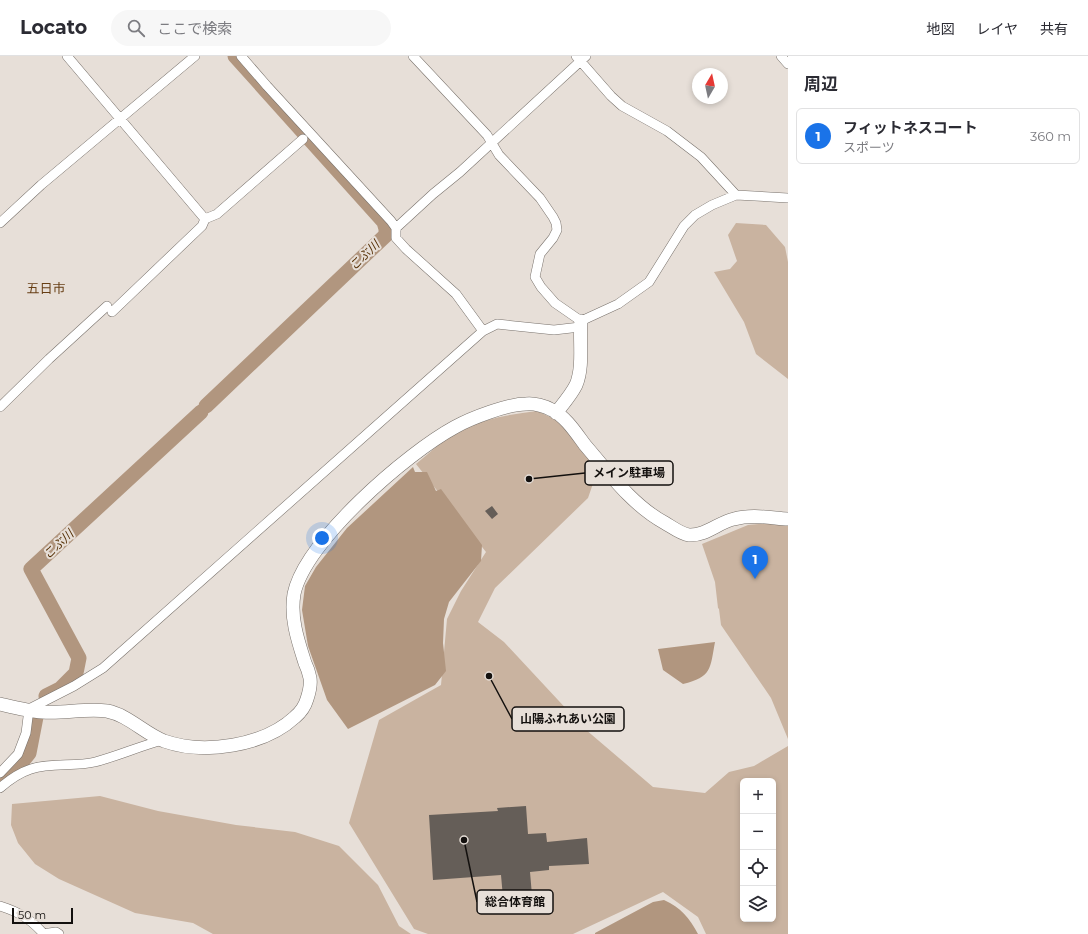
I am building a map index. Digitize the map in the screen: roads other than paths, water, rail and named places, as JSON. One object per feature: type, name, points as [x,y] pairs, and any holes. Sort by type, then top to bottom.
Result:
[{"type":"street","points":[[68,56],[205,219]]},
{"type":"street","points":[[0,223],[41,185],[195,56]]},
{"type":"street","points":[[241,56],[391,221],[396,228],[396,238],[406,249],[456,294],[483,331]]},
{"type":"street","points":[[414,56],[487,135],[499,155],[540,198],[553,217],[556,222],[557,230],[553,238],[540,254],[535,277],[540,287],[554,303],[581,324]]},
{"type":"street","points":[[781,56],[788,64]]},
{"type":"street","points":[[396,228],[492,143],[581,58],[611,96],[622,106],[667,131],[701,156],[736,195]]},
{"type":"street","points":[[0,407],[49,359],[110,309],[202,226],[205,219],[217,214],[303,139]]},
{"type":"street","points":[[29,710],[74,686],[103,668],[483,331],[497,324],[554,330],[581,324],[618,304],[649,282],[684,226],[695,215],[736,195],[788,198]]},
{"type":"street","points":[[556,413],[568,399],[576,386],[581,324]]},
{"type":"street","points":[[0,704],[40,712],[94,710],[109,712],[123,717],[163,740],[192,747],[220,746],[247,742],[287,725],[300,713],[307,702],[310,679],[297,638],[293,615],[294,596],[298,580],[307,563],[329,533],[365,495],[427,445],[455,427],[478,416],[502,409],[526,404],[542,406],[553,410],[564,420],[637,503],[654,517],[675,529],[690,535],[706,532],[732,519],[747,517],[788,519]]},
{"type":"street","points":[[0,773],[18,754],[26,733],[29,710]]},
{"type":"street","points":[[0,788],[10,779],[32,768],[78,765],[95,762],[163,740]]},
{"type":"street","points":[[0,906],[15,910],[33,923],[42,934],[56,932],[59,934]]},
{"type":"waterway","name":"こぶ川","points":[[206,406],[386,235],[384,222],[235,56]]},
{"type":"waterway","name":"こぶ川","points":[[46,696],[60,689],[76,673],[79,658],[31,569],[201,412]]},
{"type":"waterway","name":"こぶ川","points":[[0,782],[21,763],[29,753],[36,717]]},
{"type":"place","name":"メイン駐車場","points":[[529,479]]},
{"type":"place","name":"フィットネスコート","points":[[755,579]]},
{"type":"place","name":"山陽ふれあい公園","points":[[489,676]]},
{"type":"place","name":"総合体育館","points":[[464,840]]},
{"type":"district","name":"五日市","points":[[46,288]]}]
